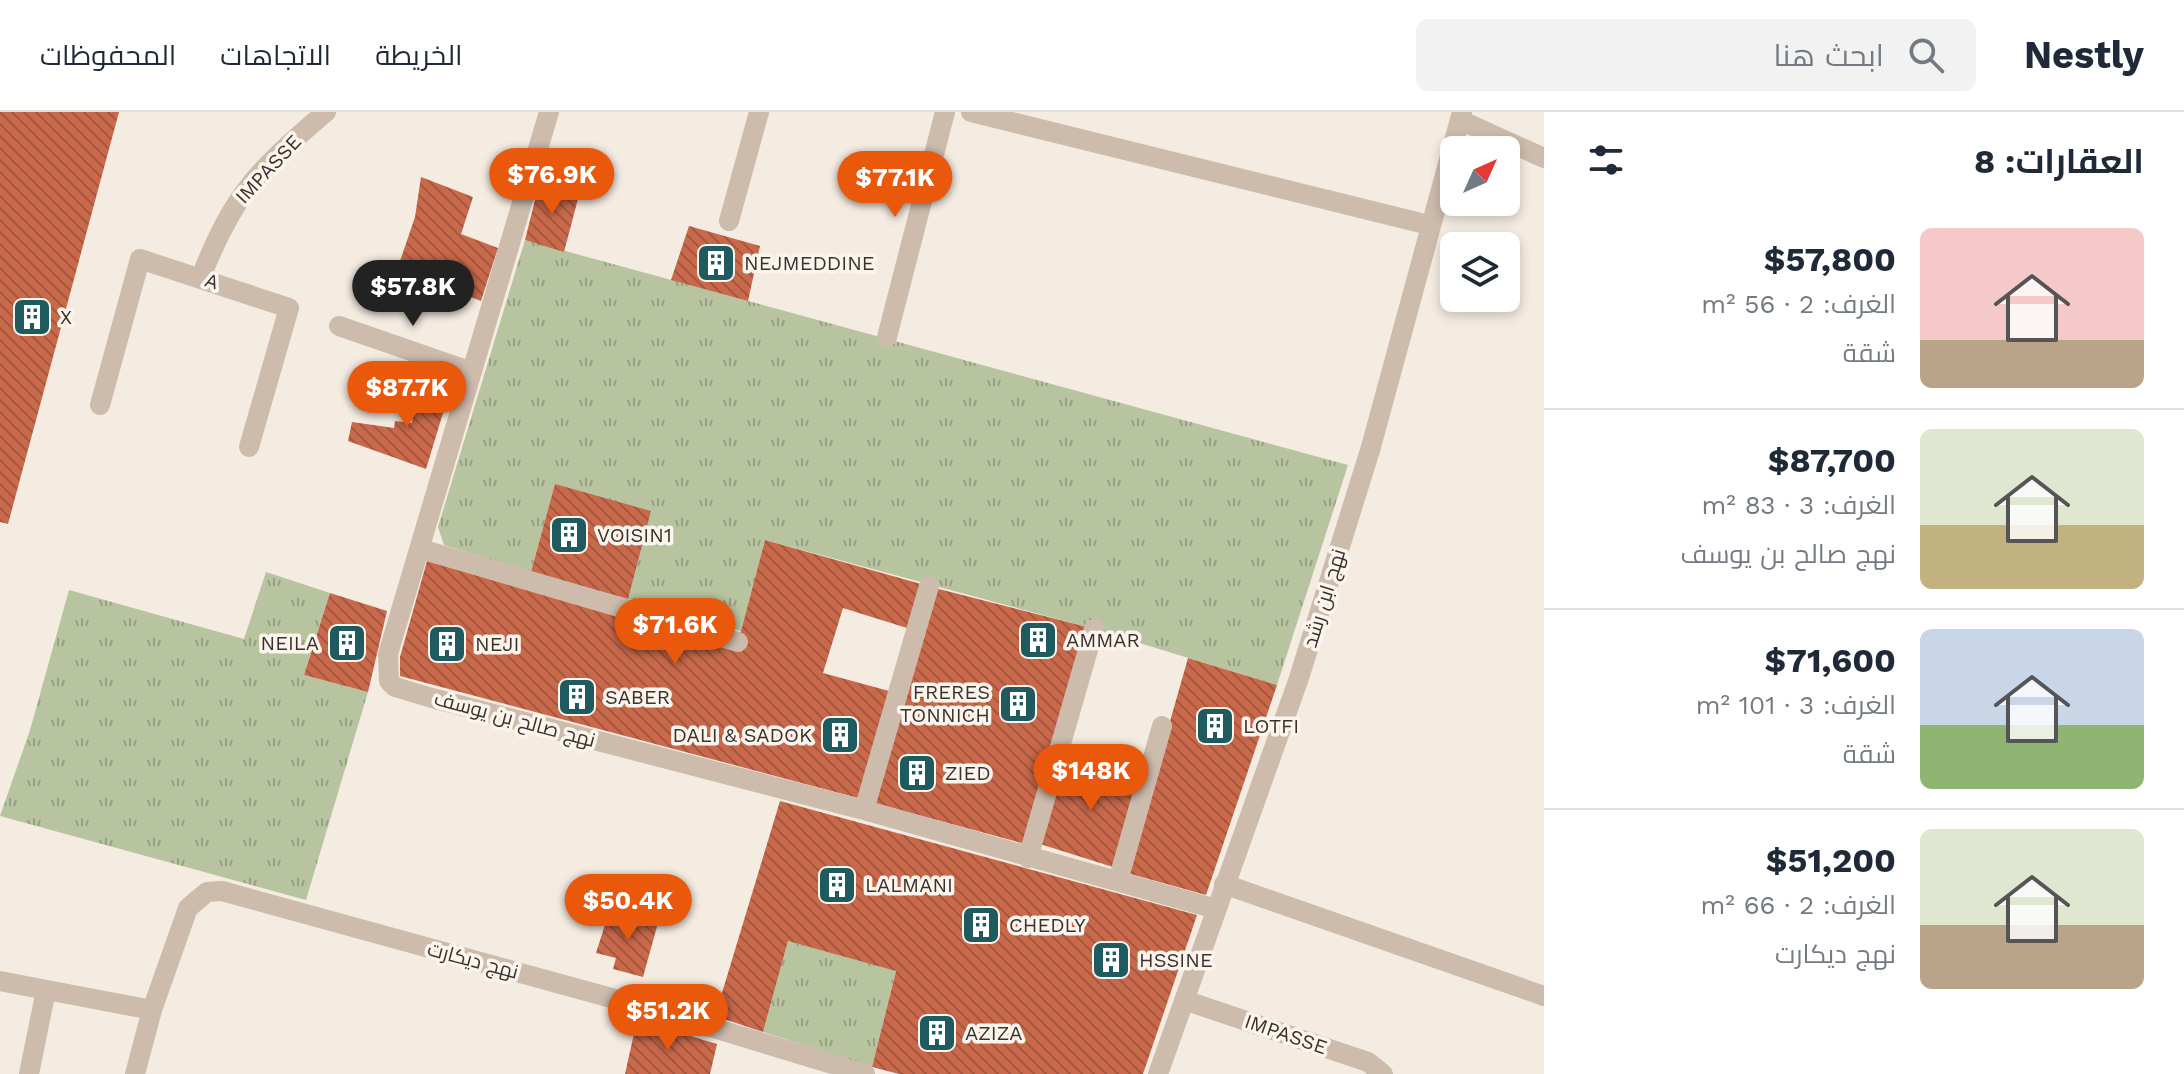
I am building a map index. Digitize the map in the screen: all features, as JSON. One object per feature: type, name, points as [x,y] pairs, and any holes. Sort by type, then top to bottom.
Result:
[{"type":"street","name":"IMPASSE","points":[[201,277],[221,226],[245,188],[326,112]]},
{"type":"street","name":"نهج صالح بن يوسف","points":[[549,112],[388,654],[386,671],[395,687],[864,810],[1216,909]]},
{"type":"street","points":[[729,221],[759,112]]},
{"type":"street","points":[[887,337],[945,112]]},
{"type":"street","points":[[981,114],[1429,225]]},
{"type":"street","points":[[1461,116],[1544,158]]},
{"type":"street","name":"نهج ابن رشد","points":[[1158,1074],[1299,678],[1371,447],[1461,116]]},
{"type":"street","name":"A","points":[[100,405],[140,259],[289,308],[249,447]]},
{"type":"street","points":[[339,326],[472,372]]},
{"type":"street","points":[[421,549],[738,642]]},
{"type":"street","points":[[864,810],[929,586]]},
{"type":"street","points":[[1028,858],[1094,629]]},
{"type":"street","points":[[1118,881],[1162,726]]},
{"type":"street","points":[[1224,884],[1544,996]]},
{"type":"street","name":"نهج ديكارت","points":[[135,1074],[152,1010],[188,908],[207,892],[222,891],[648,1008],[824,1068],[865,1074]]},
{"type":"street","points":[[0,981],[152,1010]]},
{"type":"street","points":[[29,1074],[46,990]]},
{"type":"street","name":"IMPASSE","points":[[1184,1000],[1368,1062],[1383,1074]]},
{"type":"green space","points":[[525,240],[1348,465],[1277,685],[1087,627],[765,540],[741,631],[628,599],[555,485],[531,572],[444,545],[438,527]]},
{"type":"green space","points":[[266,572],[330,593],[304,675],[368,692],[306,900],[0,816],[30,730],[69,590],[244,639]]},
{"type":"green space","points":[[788,941],[896,970],[872,1067],[763,1032]]},
{"type":"building","name":"X","points":[[0,112],[119,112],[8,524],[0,522]]},
{"type":"building","points":[[421,177],[473,197],[461,234],[498,248],[481,301],[398,267],[415,217]]},
{"type":"building","points":[[540,180],[580,191],[564,252],[525,240]]},
{"type":"building","name":"NEJMEDDINE","points":[[689,226],[760,246],[748,301],[671,280]]},
{"type":"building","points":[[417,382],[450,390],[426,469],[348,441],[352,422],[394,428],[395,421],[412,423]]},
{"type":"building","points":[[555,484],[651,511],[628,599],[531,572]]},
{"type":"building","points":[[765,540],[921,584],[907,628],[843,608],[823,673],[889,691],[858,798],[400,676],[400,657],[427,561],[736,650]]},
{"type":"building","points":[[935,588],[1087,627],[1025,844],[874,803]]},
{"type":"building","name":"NEILA","points":[[330,593],[387,611],[368,692],[304,675]]},
{"type":"building","points":[[1188,658],[1277,685],[1206,895],[1127,873]]},
{"type":"building","points":[[1067,756],[1142,778],[1116,868],[1040,844]]},
{"type":"building","points":[[780,801],[1197,915],[1143,1074],[899,1074],[872,1067],[896,971],[788,941],[763,1032],[715,1016]]},
{"type":"building","points":[[610,909],[658,923],[643,977],[613,969],[616,958],[596,953]]},
{"type":"building","points":[[637,1020],[717,1044],[710,1074],[625,1074]]},
{"type":"place","name":"NEJMEDDINE","points":[[716,263]]},
{"type":"place","name":"X","points":[[32,317]]},
{"type":"place","name":"VOISIN1","points":[[569,535]]},
{"type":"place","name":"AMMAR","points":[[1038,640]]},
{"type":"place","name":"NEILA","points":[[347,643]]},
{"type":"place","name":"NEJI","points":[[447,644]]},
{"type":"place","name":"SABER","points":[[577,697]]},
{"type":"place","name":"FRERES TONNICH","points":[[1018,704]]},
{"type":"place","name":"LOTFI","points":[[1215,726]]},
{"type":"place","name":"DALI & SADOK","points":[[840,735]]},
{"type":"place","name":"ZIED","points":[[917,773]]},
{"type":"place","name":"LALMANI","points":[[837,885]]},
{"type":"place","name":"CHEDLY","points":[[981,925]]},
{"type":"place","name":"HSSINE","points":[[1111,960]]},
{"type":"place","name":"AZIZA","points":[[937,1033]]}]
